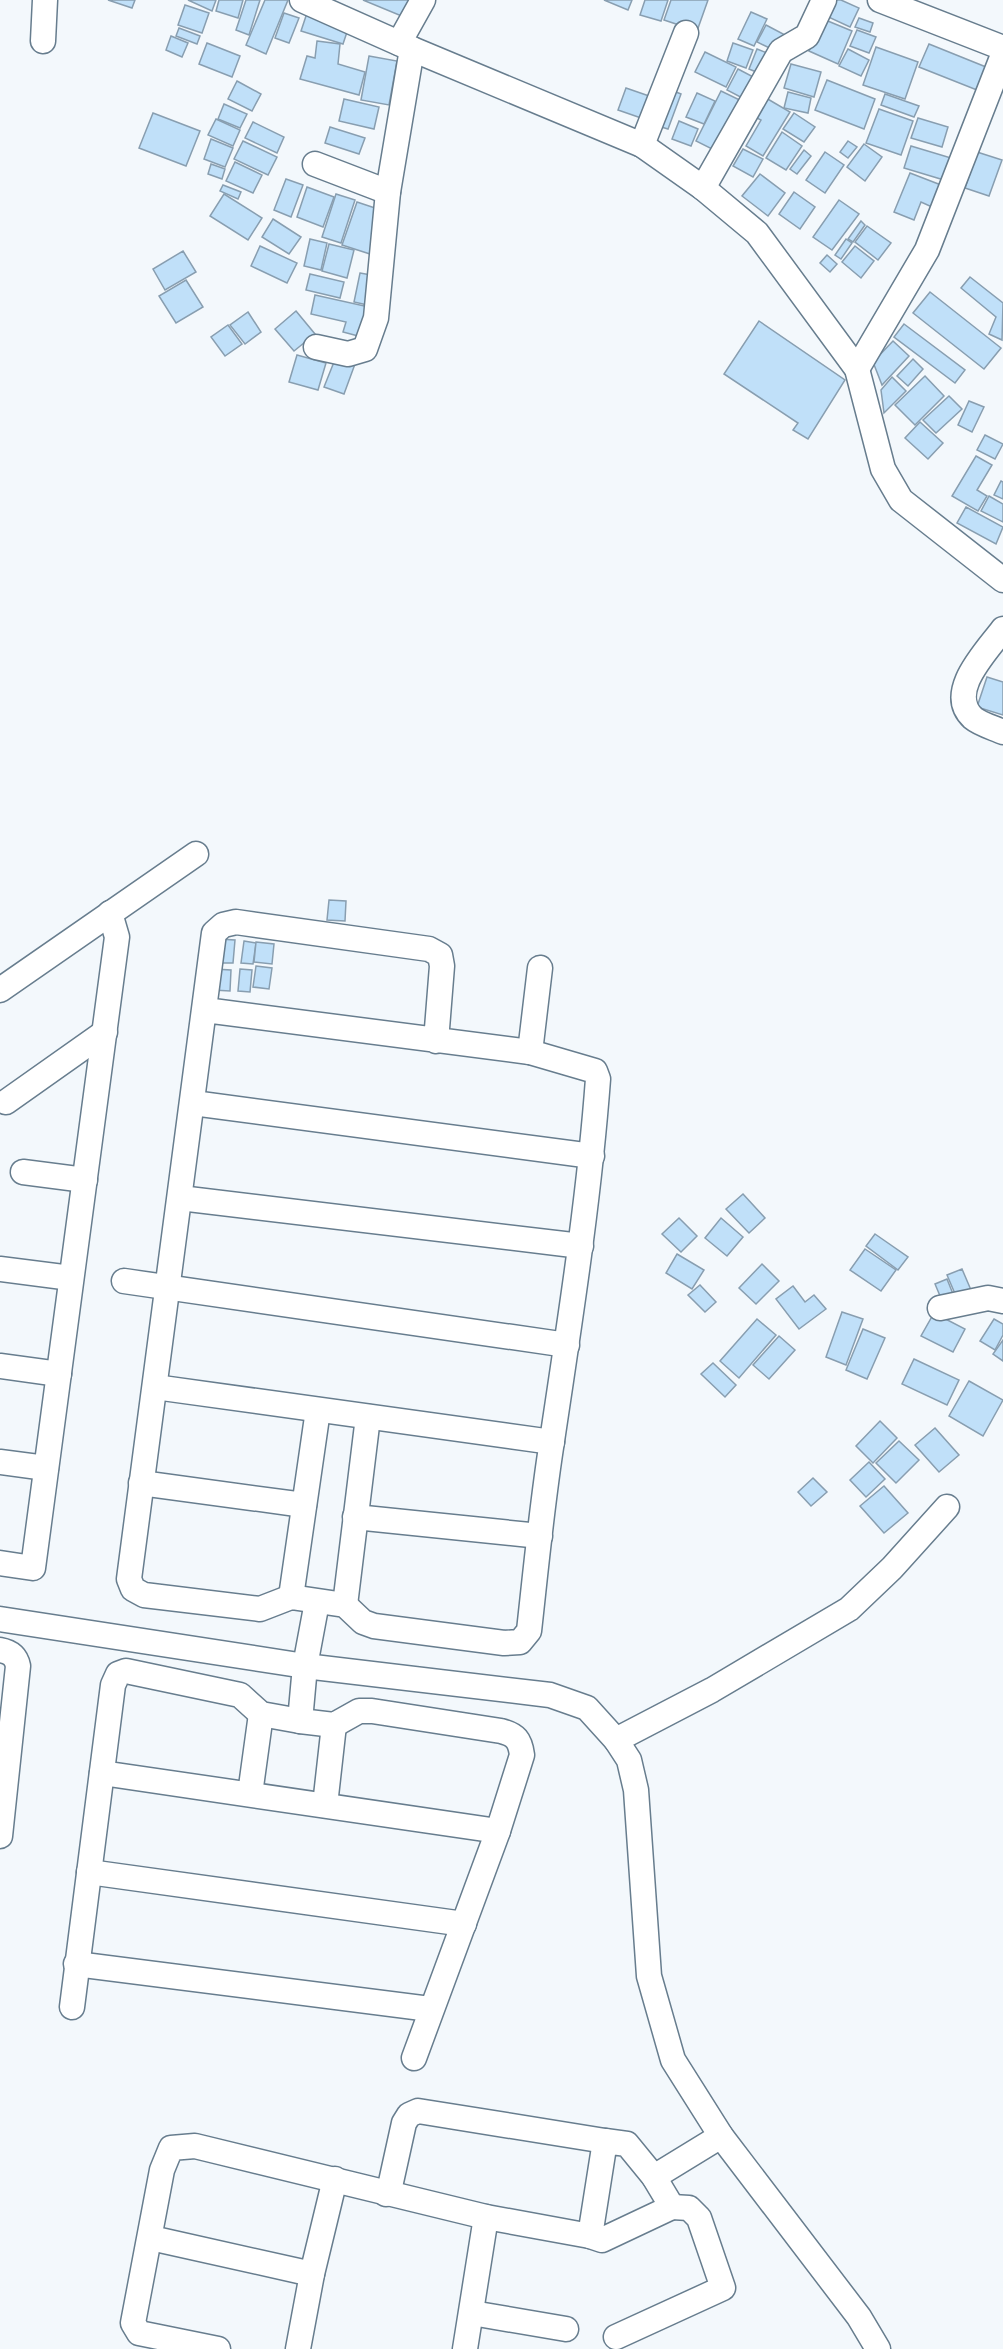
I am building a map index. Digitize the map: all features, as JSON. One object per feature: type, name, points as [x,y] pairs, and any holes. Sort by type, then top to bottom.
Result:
[{"type":"street","points":[[43,40],[45,0]]},
{"type":"street","points":[[302,0],[405,46],[642,145],[703,188],[756,233],[857,369],[884,469],[901,500],[1003,580]]},
{"type":"street","points":[[316,347],[348,354],[365,349],[375,318],[405,46],[423,0]]},
{"type":"street","points":[[703,188],[781,51],[807,36],[824,0]]},
{"type":"street","points":[[880,0],[1003,48]]},
{"type":"street","points":[[642,145],[686,33]]},
{"type":"street","points":[[857,369],[927,250],[1003,55]]},
{"type":"street","points":[[315,164],[388,192]]},
{"type":"street","points":[[1003,629],[965,682],[963,703],[973,718],[1003,732]]},
{"type":"street","points":[[0,990],[196,854]]},
{"type":"street","points":[[0,1563],[33,1568],[117,937],[110,913]]},
{"type":"street","points":[[205,1010],[436,1041],[530,1052],[595,1071],[598,1078],[592,1156],[581,1246],[552,1442],[529,1631],[520,1642],[504,1643],[374,1626],[363,1622],[345,1605],[291,1597],[260,1609],[144,1595],[133,1589],[129,1579],[214,933],[223,925],[236,922],[429,949],[440,955],[442,966],[436,1041]]},
{"type":"street","points":[[530,1052],[540,968]]},
{"type":"street","points":[[6,1102],[105,1032]]},
{"type":"street","points":[[193,1103],[592,1156]]},
{"type":"street","points":[[23,1172],[85,1180]]},
{"type":"street","points":[[180,1198],[581,1246]]},
{"type":"street","points":[[0,1269],[71,1278]]},
{"type":"street","points":[[124,1281],[567,1345]]},
{"type":"street","points":[[940,1308],[988,1298],[1003,1301]]},
{"type":"street","points":[[0,1366],[59,1374]]},
{"type":"street","points":[[154,1387],[552,1442]]},
{"type":"street","points":[[291,1597],[318,1410]]},
{"type":"street","points":[[345,1605],[368,1417]]},
{"type":"street","points":[[0,1462],[46,1468]]},
{"type":"street","points":[[141,1483],[304,1505]]},
{"type":"street","points":[[616,1740],[695,1700],[849,1609],[892,1568],[947,1507]]},
{"type":"street","points":[[355,1516],[540,1536]]},
{"type":"street","points":[[300,1721],[305,1666],[317,1602]]},
{"type":"street","points":[[0,1619],[305,1666],[550,1695],[587,1708],[616,1740],[628,1760],[636,1791],[649,1976],[658,2015],[673,2060],[721,2136],[859,2317],[878,2349]]},
{"type":"street","points":[[0,1650],[7,1651],[16,1658],[18,1666],[4,1758],[0,1836]]},
{"type":"street","points":[[72,2007],[113,1685],[118,1674],[126,1671],[240,1695],[261,1714],[334,1725],[359,1711],[372,1711],[512,1734],[520,1742],[522,1755],[498,1830],[430,2009],[414,2058]]},
{"type":"street","points":[[250,1794],[261,1714]]},
{"type":"street","points":[[325,1805],[334,1725]]},
{"type":"street","points":[[102,1773],[498,1830]]},
{"type":"street","points":[[89,1872],[464,1924]]},
{"type":"street","points":[[76,1964],[430,2009]]},
{"type":"street","points":[[386,2194],[391,2182],[404,2123],[409,2115],[418,2111],[627,2144],[654,2176],[672,2207]]},
{"type":"street","points":[[654,2176],[721,2136]]},
{"type":"street","points":[[590,2236],[605,2141]]},
{"type":"street","points":[[218,2349],[139,2333],[133,2323],[151,2238],[162,2170],[171,2148],[195,2146],[335,2179],[386,2194],[602,2240],[613,2237],[672,2207],[689,2208],[699,2218],[723,2288],[616,2337]]},
{"type":"street","points":[[298,2349],[312,2274],[335,2179]]},
{"type":"street","points":[[465,2349],[486,2217]]},
{"type":"street","points":[[151,2238],[312,2274]]},
{"type":"street","points":[[472,2313],[566,2329]]},
{"type":"building","points":[[108,0],[135,0],[132,8]]},
{"type":"building","points":[[188,0],[216,0],[212,11]]},
{"type":"building","points":[[219,0],[243,0],[238,18],[216,11]]},
{"type":"building","points":[[246,0],[260,0],[249,35],[236,30]]},
{"type":"building","points":[[265,0],[288,0],[266,54],[246,45]]},
{"type":"building","points":[[363,0],[411,0],[404,17]]},
{"type":"building","points":[[604,0],[632,0],[628,10]]},
{"type":"building","points":[[645,0],[668,0],[661,21],[640,15]]},
{"type":"building","points":[[671,0],[708,0],[697,31],[664,20]]},
{"type":"building","points":[[831,0],[841,0],[859,8],[850,27],[824,15]]},
{"type":"building","points":[[185,5],[209,13],[202,33],[178,25]]},
{"type":"building","points":[[308,10],[350,23],[343,44],[301,31]]},
{"type":"building","points":[[751,12],[767,19],[754,46],[738,39]]},
{"type":"building","points":[[284,13],[299,18],[289,43],[275,38]]},
{"type":"building","points":[[859,18],[873,23],[870,32],[855,27]]},
{"type":"building","points":[[823,19],[852,31],[838,64],[809,51]]},
{"type":"building","points":[[766,25],[787,36],[778,52],[757,42]]},
{"type":"building","points":[[179,28],[200,36],[197,44],[176,36]]},
{"type":"building","points":[[857,30],[876,37],[869,53],[850,46]]},
{"type":"building","points":[[171,36],[188,43],[182,57],[166,50]]},
{"type":"building","points":[[317,41],[340,44],[338,64],[365,72],[359,95],[300,79],[307,56],[315,58]]},
{"type":"building","points":[[207,43],[240,56],[232,77],[199,64]]},
{"type":"building","points":[[733,43],[753,50],[746,68],[727,61]]},
{"type":"building","points":[[929,44],[991,69],[982,92],[919,67]]},
{"type":"building","points":[[876,47],[918,62],[905,99],[863,85]]},
{"type":"building","points":[[757,49],[775,56],[766,76],[749,69]]},
{"type":"building","points":[[848,49],[869,60],[861,76],[839,66]]},
{"type":"building","points":[[705,52],[736,67],[726,87],[695,72]]},
{"type":"building","points":[[369,56],[397,61],[389,105],[361,100]]},
{"type":"building","points":[[791,64],[821,72],[814,97],[784,88]]},
{"type":"building","points":[[738,69],[761,81],[750,102],[727,90]]},
{"type":"building","points":[[827,80],[875,99],[864,129],[815,110]]},
{"type":"building","points":[[237,81],[261,94],[252,111],[228,99]]},
{"type":"building","points":[[626,88],[652,97],[644,119],[618,110]]},
{"type":"building","points":[[671,90],[681,94],[668,129],[658,126]]},
{"type":"building","points":[[721,91],[746,103],[722,154],[696,141]]},
{"type":"building","points":[[788,92],[811,98],[808,113],[784,108]]},
{"type":"building","points":[[697,93],[715,101],[704,124],[686,117]]},
{"type":"building","points":[[885,94],[919,106],[914,117],[881,105]]},
{"type":"building","points":[[766,98],[790,112],[763,156],[746,146],[761,120],[755,117]]},
{"type":"building","points":[[344,99],[379,107],[374,129],[339,121]]},
{"type":"building","points":[[224,104],[247,114],[240,128],[218,119]]},
{"type":"building","points":[[879,109],[913,121],[901,155],[866,143]]},
{"type":"building","points":[[153,113],[200,131],[186,166],[139,148]]},
{"type":"building","points":[[794,113],[815,127],[804,142],[783,129]]},
{"type":"building","points":[[918,118],[948,127],[942,147],[911,138]]},
{"type":"building","points":[[216,119],[240,130],[233,146],[208,135]]},
{"type":"building","points":[[679,121],[698,129],[691,146],[672,139]]},
{"type":"building","points":[[253,122],[284,137],[277,153],[245,138]]},
{"type":"building","points":[[330,127],[365,138],[359,154],[325,143]]},
{"type":"building","points":[[782,132],[802,146],[786,170],[766,158]]},
{"type":"building","points":[[211,139],[233,148],[225,167],[204,159]]},
{"type":"building","points":[[243,141],[277,157],[268,175],[234,159]]},
{"type":"building","points":[[848,141],[857,147],[848,158],[840,152]]},
{"type":"building","points":[[864,144],[882,157],[865,181],[847,167]]},
{"type":"building","points":[[911,146],[951,158],[944,180],[904,168]]},
{"type":"building","points":[[743,149],[763,159],[753,177],[733,166]]},
{"type":"building","points":[[804,150],[811,156],[797,174],[790,169]]},
{"type":"building","points":[[825,152],[844,165],[825,193],[806,180]]},
{"type":"building","points":[[977,152],[1002,160],[989,196],[965,188]]},
{"type":"building","points":[[235,162],[262,175],[253,193],[226,181]]},
{"type":"building","points":[[211,164],[225,169],[222,179],[208,174]]},
{"type":"building","points":[[910,173],[941,185],[932,207],[921,202],[914,220],[894,212]]},
{"type":"building","points":[[760,174],[785,193],[768,216],[742,196]]},
{"type":"building","points":[[286,179],[303,185],[291,217],[274,210]]},
{"type":"building","points":[[223,185],[241,192],[238,199],[220,191]]},
{"type":"building","points":[[307,187],[334,197],[323,227],[297,217]]},
{"type":"building","points":[[794,192],[815,207],[800,229],[779,214]]},
{"type":"building","points":[[224,194],[262,218],[248,240],[210,216]]},
{"type":"building","points":[[336,194],[355,200],[341,243],[322,237]]},
{"type":"building","points":[[839,200],[859,214],[832,250],[813,237]]},
{"type":"building","points":[[357,202],[384,211],[370,254],[342,245]]},
{"type":"building","points":[[273,219],[301,237],[289,254],[262,237]]},
{"type":"building","points":[[861,221],[865,225],[853,242],[848,239]]},
{"type":"building","points":[[867,226],[891,243],[878,260],[855,242]]},
{"type":"building","points":[[310,239],[327,243],[321,270],[304,266]]},
{"type":"building","points":[[846,239],[852,243],[841,259],[835,255]]},
{"type":"building","points":[[329,244],[354,250],[347,278],[322,271]]},
{"type":"building","points":[[260,246],[297,263],[287,283],[251,266]]},
{"type":"building","points":[[855,246],[874,261],[861,278],[842,262]]},
{"type":"building","points":[[183,251],[196,272],[165,290],[153,269]]},
{"type":"building","points":[[827,255],[837,264],[830,272],[820,263]]},
{"type":"building","points":[[360,273],[377,276],[372,306],[354,302]]},
{"type":"building","points":[[310,274],[344,282],[340,298],[306,290]]},
{"type":"building","points":[[970,277],[1003,303],[1002,340],[989,334],[996,317],[961,288]]},
{"type":"building","points":[[186,280],[203,307],[176,323],[159,296]]},
{"type":"building","points":[[930,292],[1001,348],[984,369],[913,313]]},
{"type":"building","points":[[315,295],[369,307],[362,337],[343,332],[346,322],[311,314]]},
{"type":"building","points":[[296,311],[315,334],[294,351],[275,329]]},
{"type":"building","points":[[248,312],[261,332],[245,344],[230,325]]},
{"type":"building","points":[[759,321],[845,380],[808,439],[793,430],[798,423],[724,374]]},
{"type":"building","points":[[904,324],[965,370],[955,383],[894,337]]},
{"type":"building","points":[[228,325],[242,344],[225,356],[211,337]]},
{"type":"building","points":[[893,341],[909,356],[882,385],[873,362]]},
{"type":"building","points":[[297,355],[326,363],[318,390],[289,382]]},
{"type":"building","points":[[336,357],[355,364],[344,394],[324,387]]},
{"type":"building","points":[[913,359],[923,369],[908,386],[897,376]]},
{"type":"building","points":[[925,376],[944,396],[915,425],[895,405]]},
{"type":"building","points":[[892,377],[906,391],[884,413],[881,390]]},
{"type":"building","points":[[949,396],[962,409],[936,433],[923,420]]},
{"type":"building","points":[[969,401],[984,407],[972,432],[958,425]]},
{"type":"building","points":[[920,422],[943,443],[928,459],[905,438]]},
{"type":"building","points":[[985,435],[1003,444],[995,459],[977,450]]},
{"type":"building","points":[[976,456],[992,465],[977,490],[987,496],[978,511],[952,496]]},
{"type":"building","points":[[1001,481],[1003,482],[1003,499],[994,495]]},
{"type":"building","points":[[989,496],[1003,504],[1003,522],[981,511]]},
{"type":"building","points":[[966,507],[1003,527],[996,544],[957,523]]},
{"type":"building","points":[[987,677],[1003,682],[1003,715],[977,707]]},
{"type":"building","points":[[329,900],[346,901],[345,921],[327,920]]},
{"type":"building","points":[[218,939],[235,940],[233,963],[217,963]]},
{"type":"building","points":[[244,941],[256,943],[253,964],[241,963]]},
{"type":"building","points":[[256,942],[274,944],[272,964],[254,962]]},
{"type":"building","points":[[256,966],[272,968],[269,989],[253,987]]},
{"type":"building","points":[[214,969],[231,970],[230,991],[213,990]]},
{"type":"building","points":[[240,969],[252,970],[250,992],[238,991]]},
{"type":"building","points":[[743,1194],[765,1218],[749,1233],[726,1209]]},
{"type":"building","points":[[679,1218],[697,1236],[681,1252],[662,1234]]},
{"type":"building","points":[[721,1218],[743,1237],[727,1256],[705,1238]]},
{"type":"building","points":[[875,1234],[908,1257],[898,1270],[866,1246]]},
{"type":"building","points":[[865,1249],[896,1270],[881,1291],[850,1270]]},
{"type":"building","points":[[677,1254],[704,1270],[692,1289],[666,1273]]},
{"type":"building","points":[[762,1264],[779,1281],[756,1304],[739,1288]]},
{"type":"building","points":[[962,1269],[971,1290],[956,1296],[947,1275]]},
{"type":"building","points":[[947,1279],[955,1299],[943,1303],[935,1284]]},
{"type":"building","points":[[700,1285],[716,1302],[705,1312],[688,1295]]},
{"type":"building","points":[[793,1286],[805,1302],[814,1295],[826,1309],[799,1329],[776,1299]]},
{"type":"building","points":[[842,1312],[863,1319],[846,1365],[826,1357]]},
{"type":"building","points":[[934,1313],[965,1329],[953,1352],[921,1336]]},
{"type":"building","points":[[757,1319],[776,1335],[739,1378],[720,1361]]},
{"type":"building","points":[[994,1319],[1003,1324],[1003,1335],[995,1350],[980,1341]]},
{"type":"building","points":[[863,1329],[885,1338],[867,1379],[846,1370]]},
{"type":"building","points":[[779,1336],[795,1350],[769,1379],[753,1365]]},
{"type":"building","points":[[1003,1340],[1003,1361],[993,1354]]},
{"type":"building","points":[[914,1359],[959,1380],[947,1405],[902,1384]]},
{"type":"building","points":[[713,1363],[736,1385],[725,1397],[701,1374]]},
{"type":"building","points":[[969,1381],[1003,1400],[983,1436],[949,1416]]},
{"type":"building","points":[[880,1421],[897,1438],[873,1463],[856,1446]]},
{"type":"building","points":[[935,1428],[959,1455],[939,1472],[915,1445]]},
{"type":"building","points":[[899,1441],[919,1460],[896,1483],[876,1463]]},
{"type":"building","points":[[869,1462],[885,1479],[866,1497],[850,1480]]},
{"type":"building","points":[[813,1478],[827,1492],[811,1506],[798,1492]]},
{"type":"building","points":[[884,1486],[908,1513],[884,1533],[860,1506]]}]
